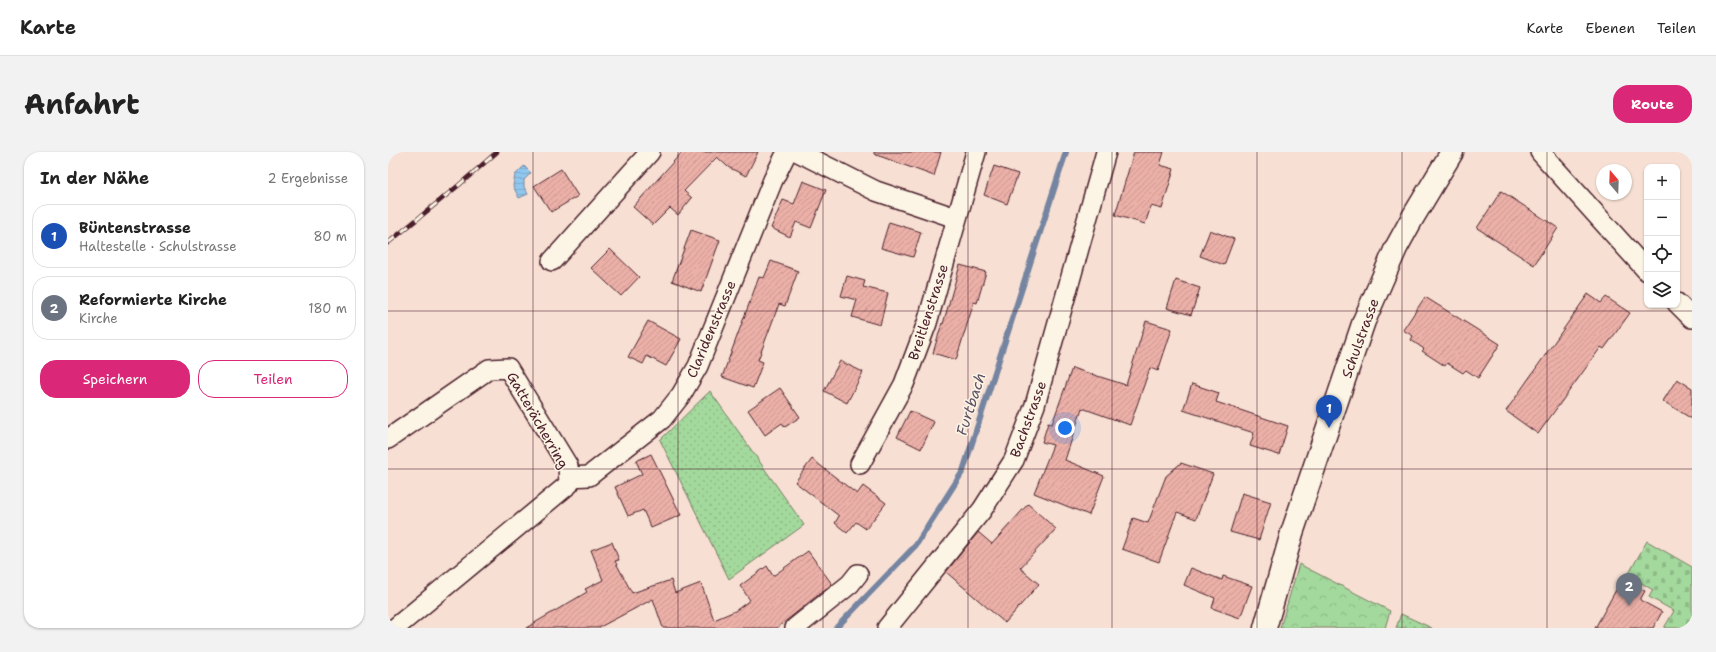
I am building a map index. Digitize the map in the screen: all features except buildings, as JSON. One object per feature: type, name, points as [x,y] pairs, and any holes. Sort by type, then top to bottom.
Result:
[{"type":"street","points":[[552,261],[650,152]]},
{"type":"street","name":"Claridenstrasse","points":[[569,477],[589,476],[662,419],[681,395],[698,366],[774,180],[787,152]]},
{"type":"street","points":[[798,152],[876,191],[956,218]]},
{"type":"street","name":"Breitlenstrasse","points":[[860,464],[904,384],[927,323],[976,152]]},
{"type":"street","name":"Bachstrasse","points":[[887,628],[982,510],[1014,460],[1035,405],[1106,152]]},
{"type":"street","name":"Schulstrasse","points":[[1265,628],[1292,533],[1364,321],[1396,248],[1452,152]]},
{"type":"street","points":[[1540,152],[1644,269]]},
{"type":"street","points":[[1680,306],[1692,318]]},
{"type":"street","name":"Gatterächerring","points":[[388,439],[489,369],[508,368],[568,466],[569,477],[569,484],[395,628]]},
{"type":"street","points":[[801,627],[850,584],[858,574]]},
{"type":"green space","points":[[710,391],[804,525],[729,579],[660,440]]},
{"type":"green space","points":[[1647,541],[1692,567],[1692,628],[1664,628],[1674,611],[1649,597],[1653,590],[1628,575]]},
{"type":"green space","points":[[1299,564],[1390,611],[1385,628],[1280,628]]},
{"type":"green space","points":[[1401,614],[1432,628],[1396,628]]},
{"type":"water","points":[[524,166],[531,173],[524,180],[524,187],[528,194],[519,198],[513,186],[515,175]]},
{"type":"waterway","name":"Furtbach","points":[[836,628],[916,545],[963,471],[1066,152]]},
{"type":"railway","points":[[388,243],[497,152]]},
{"type":"place","name":"Büntenstrasse","points":[[1329,428]]},
{"type":"place","name":"Reformierte Kirche","points":[[1629,606]]}]
